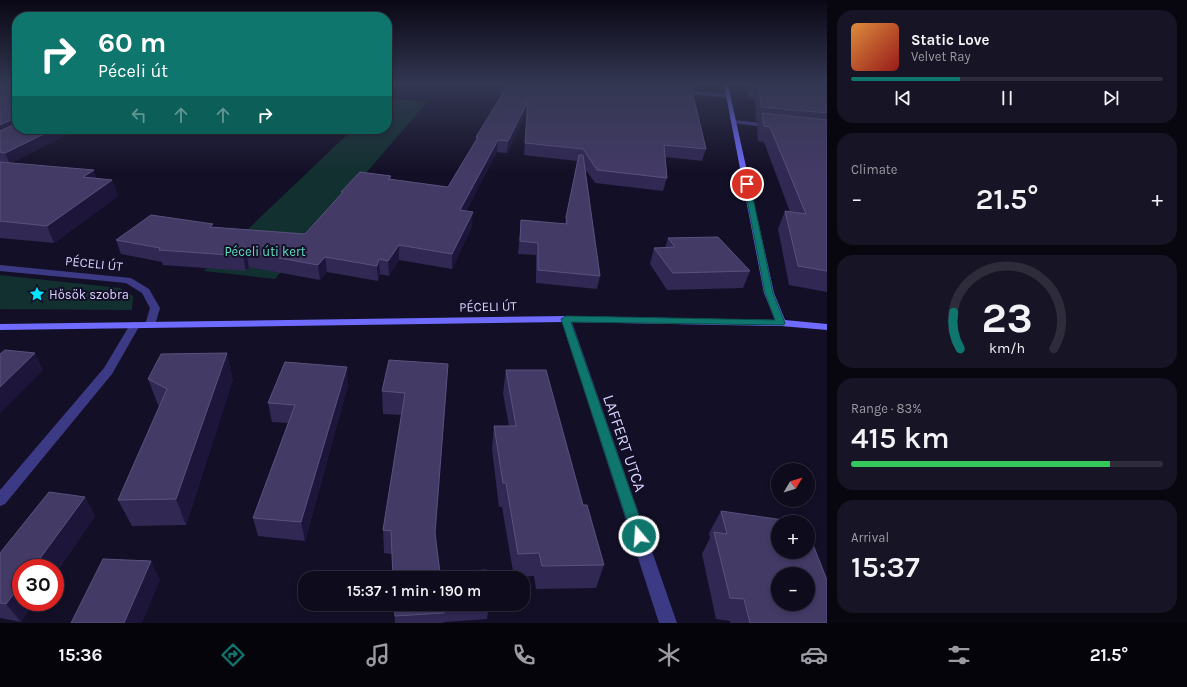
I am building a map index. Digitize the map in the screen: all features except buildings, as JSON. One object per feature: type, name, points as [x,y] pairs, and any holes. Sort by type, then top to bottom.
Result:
[{"type":"main road","points":[[733,114],[769,293],[781,323]]},
{"type":"main road","name":"PÉCELI ÚT","points":[[0,327],[566,319],[781,323],[827,327]]},
{"type":"street","points":[[735,122],[776,126]]},
{"type":"street","name":"PÉCELI ÚT","points":[[0,268],[128,280],[146,291],[155,308],[150,325]]},
{"type":"street","name":"LAFFERT UTCA","points":[[566,319],[668,623]]},
{"type":"street","points":[[0,500],[108,371],[135,325]]},
{"type":"green space","name":"Péceli úti kert","points":[[392,114],[417,114],[275,279],[204,271],[348,134],[392,134]]},
{"type":"green space","points":[[0,275],[120,288],[133,296],[132,310],[0,309]]},
{"type":"place","name":"Hősök szobra","points":[[37,294]]},
{"type":"route","points":[[639,536],[566,319],[781,323],[769,293],[747,184]]}]
